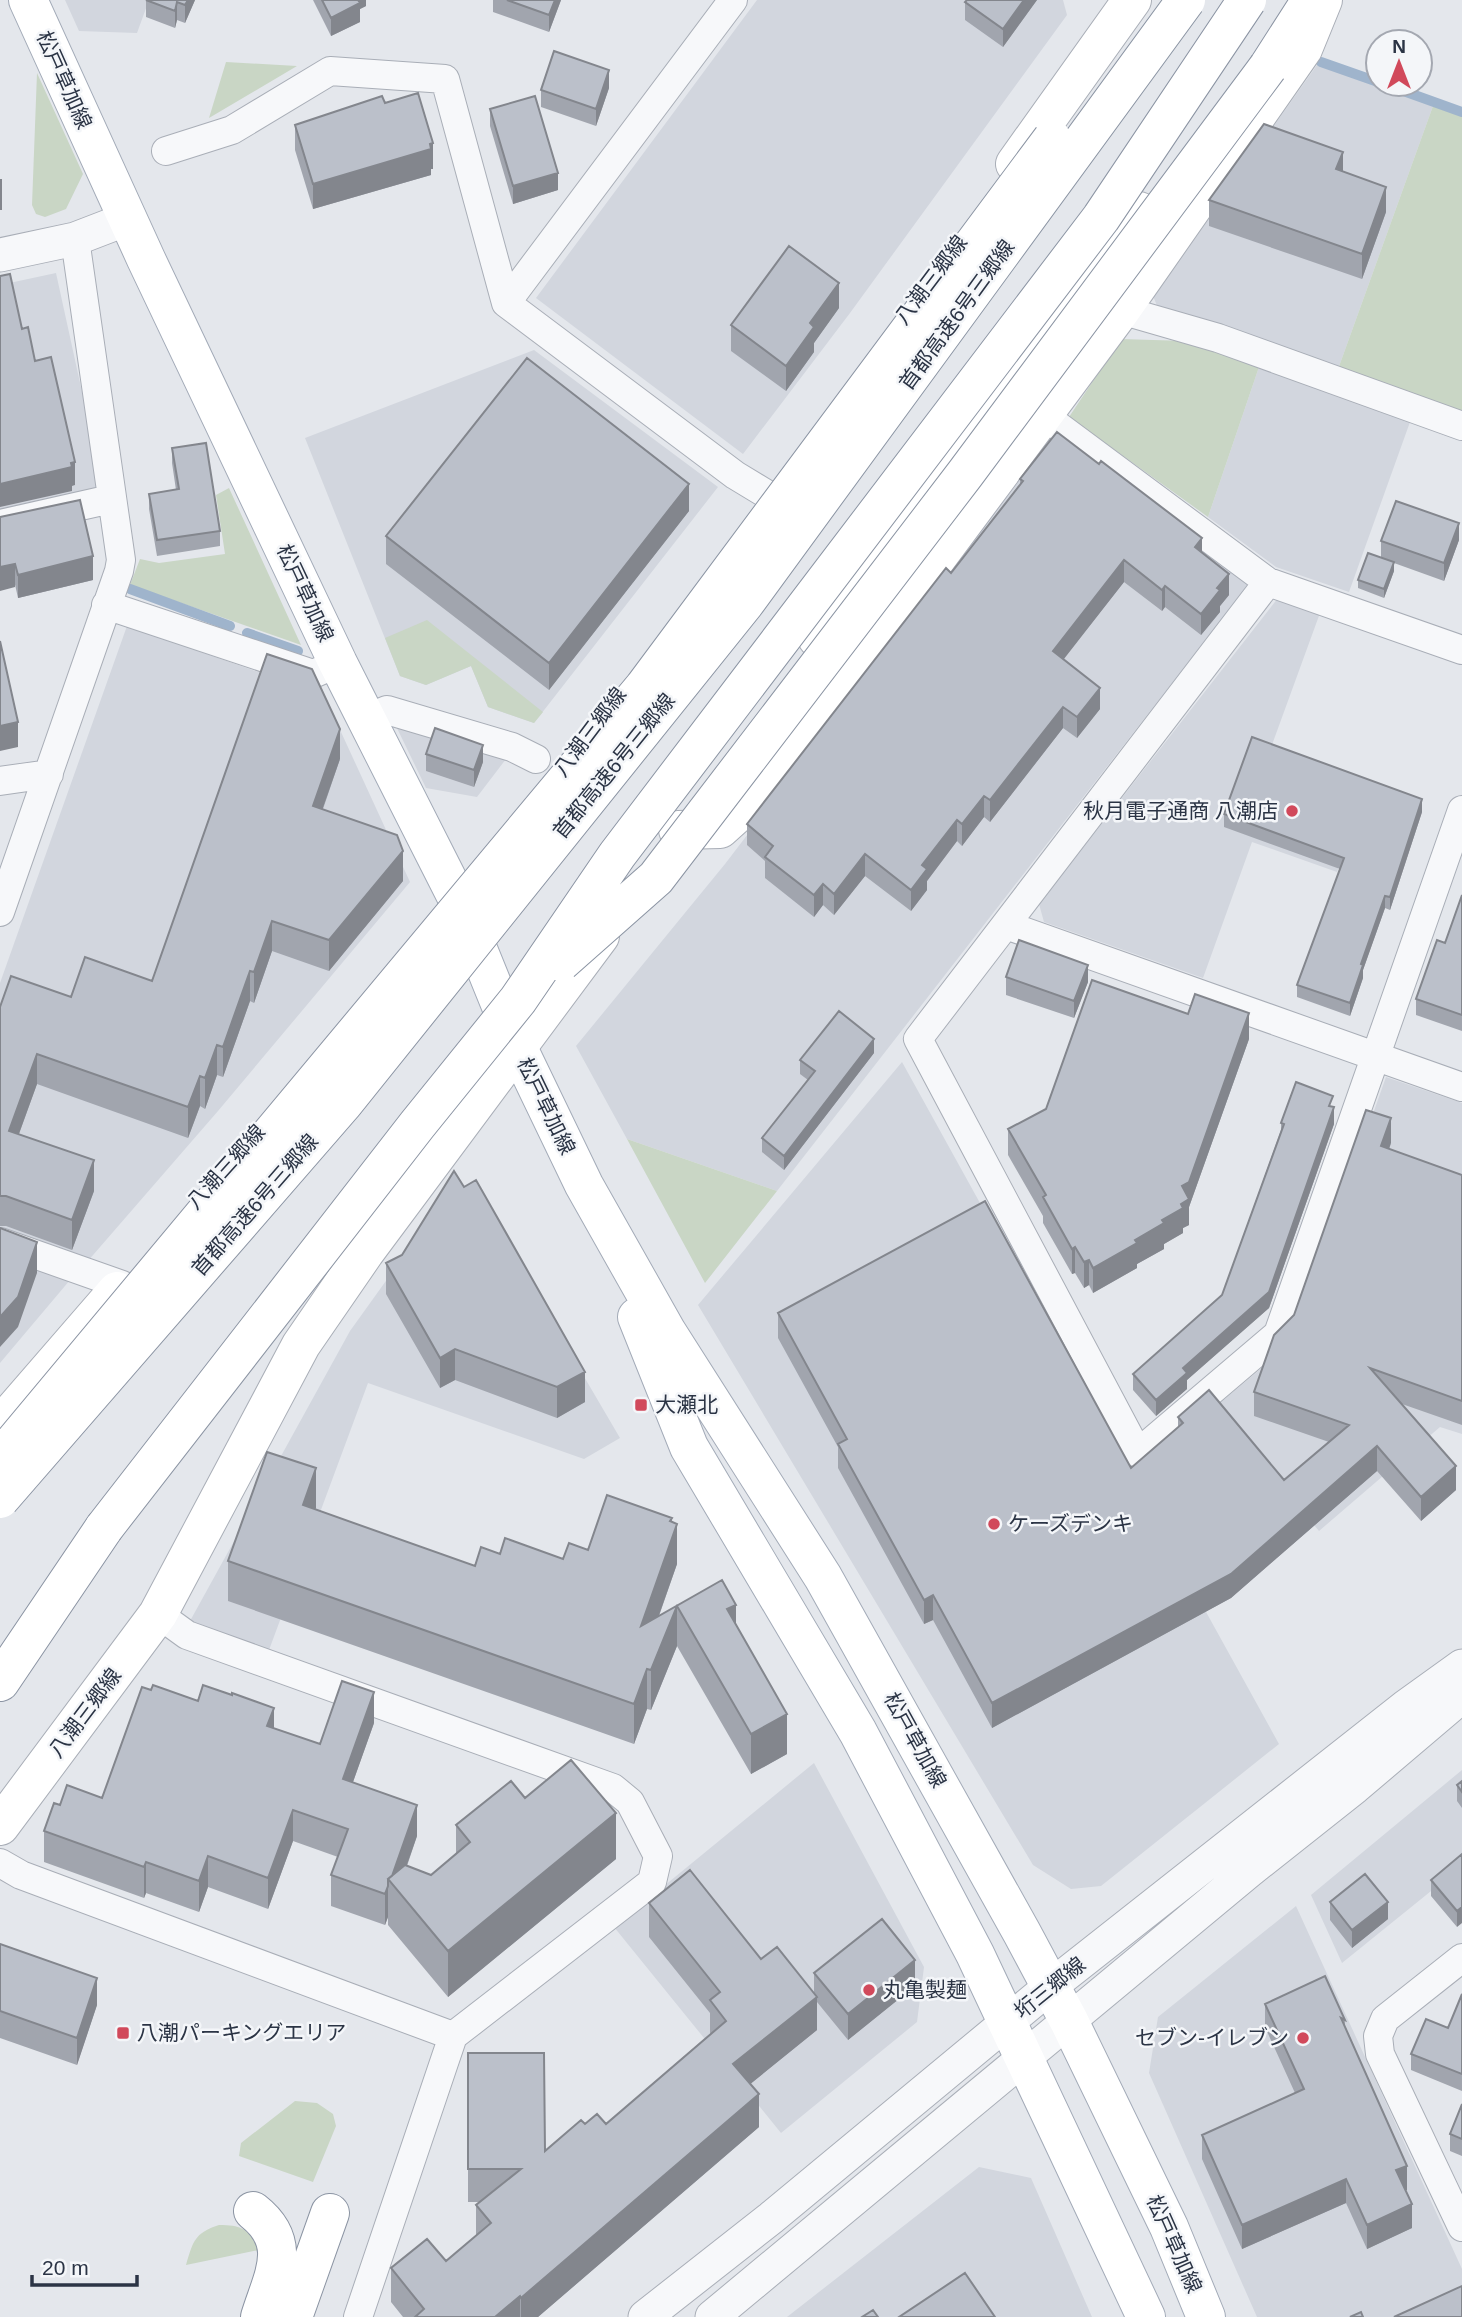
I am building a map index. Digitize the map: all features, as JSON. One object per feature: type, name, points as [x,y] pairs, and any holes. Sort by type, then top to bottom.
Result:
[{"type":"main road","name":"松戸草加線","points":[[28,0],[127,219],[338,663],[458,900],[518,1048],[584,1185],[667,1332],[824,1577],[1051,1986],[1169,2227],[1206,2317]]},
{"type":"main road","name":"八潮三郷線","points":[[0,1426],[401,970],[574,755],[950,256],[1132,0]]},
{"type":"main road","points":[[0,1459],[644,687],[1113,58],[1172,0]]},
{"type":"main road","name":"首都高速6号三郷線","points":[[0,1499],[343,1104],[745,603],[1186,0]]},
{"type":"main road","points":[[0,1682],[104,1528],[417,1125],[518,1000],[617,855],[1101,218],[1247,0]]},
{"type":"main road","name":"八潮三郷線","points":[[0,1826],[158,1614],[301,1345],[365,1252],[678,830],[978,415],[1165,179],[1252,61],[1302,0]]},
{"type":"main road","points":[[518,1000],[656,877],[965,474],[1268,67],[1311,0]]},
{"type":"main road","points":[[678,830],[720,829],[740,811],[931,566],[1121,310],[1303,49],[1323,0]]},
{"type":"main road","name":"松戸草加線","points":[[584,1185],[689,1447],[858,1732],[975,1954],[1146,2317]]},
{"type":"main road","points":[[0,1642],[104,1528]]},
{"type":"main road","points":[[253,2211],[268,2222],[276,2236],[278,2256],[260,2317]]},
{"type":"main road","points":[[293,2317],[330,2213]]},
{"type":"street","points":[[506,303],[733,0]]},
{"type":"street","points":[[166,151],[232,130],[330,71],[445,79],[506,303],[735,475],[768,495]]},
{"type":"street","points":[[0,255],[75,239],[127,219]]},
{"type":"street","points":[[0,912],[121,560],[75,239]]},
{"type":"street","points":[[1121,310],[1218,338],[1462,426]]},
{"type":"street","points":[[1042,414],[1268,583],[1462,650]]},
{"type":"street","points":[[0,524],[111,499]]},
{"type":"street","points":[[1268,583],[918,1039],[1138,1453],[1278,1334],[1462,810]]},
{"type":"street","points":[[106,605],[313,674],[338,663]]},
{"type":"street","points":[[365,719],[387,710],[512,747],[536,759]]},
{"type":"street","points":[[0,781],[49,774]]},
{"type":"street","points":[[1006,925],[1462,1087]]},
{"type":"street","points":[[0,1242],[122,1285]]},
{"type":"street","points":[[158,1614],[187,1635],[612,1788],[630,1802],[658,1856],[652,1882],[453,2036],[358,2317]]},
{"type":"street","name":"垳三郷線","points":[[645,2317],[771,2218],[1051,1986],[1405,1707],[1462,1666]]},
{"type":"street","name":"垳三郷線","points":[[715,2316],[1462,1696]]},
{"type":"street","points":[[0,1863],[22,1875],[453,2036]]},
{"type":"street","points":[[1462,1958],[1385,2019],[1378,2036],[1380,2054],[1462,2227]]},
{"type":"shaded area","points":[[65,0],[149,0],[137,33],[79,31]]},
{"type":"shaded area","points":[[757,0],[1063,0],[1067,15],[850,313],[743,454],[536,298]]},
{"type":"shaded area","points":[[1317,65],[1364,82],[1364,98],[1410,98],[1433,106],[1337,372],[1158,308],[1153,296]]},
{"type":"shaded area","points":[[56,273],[103,488],[0,510],[0,285]]},
{"type":"shaded area","points":[[534,350],[718,487],[534,723],[488,707],[471,666],[426,685],[400,676],[305,438]]},
{"type":"shaded area","points":[[1259,367],[1410,422],[1349,592],[1276,567],[1208,517]]},
{"type":"shaded area","points":[[1051,438],[1249,584],[777,1191],[627,1139],[576,1046],[725,864]]},
{"type":"shaded area","points":[[1278,598],[1320,613],[1269,753],[1367,788],[1337,872],[1252,842],[1203,978],[1044,922],[1039,904]]},
{"type":"shaded area","points":[[127,626],[324,695],[410,882],[87,1262],[0,1231],[0,983]]},
{"type":"shaded area","points":[[395,724],[506,759],[477,797],[426,788]]},
{"type":"shaded area","name":"ケーズデンキ","points":[[902,1062],[1279,1744],[1101,1886],[1071,1889],[1033,1865],[698,1305]]},
{"type":"shaded area","points":[[1386,1077],[1462,1103],[1462,1434],[1440,1427],[1319,1531],[1215,1407],[1292,1343]]},
{"type":"shaded area","points":[[449,1193],[477,1194],[620,1438],[584,1459],[368,1383],[269,1650],[190,1621],[350,1331]]},
{"type":"shaded area","points":[[0,1256],[70,1280],[0,1363]]},
{"type":"shaded area","points":[[814,1763],[924,1967],[917,2022],[781,2133],[614,1927]]},
{"type":"shaded area","points":[[1462,1770],[1462,1866],[1342,1963],[1311,1895]]},
{"type":"shaded area","points":[[1296,1906],[1462,2269],[1462,2287],[1396,2317],[1257,2317],[1149,2073],[1158,2017]]},
{"type":"shaded area","points":[[979,2167],[1031,2178],[1092,2317],[787,2317]]},
{"type":"green space","points":[[226,62],[297,66],[209,118]]},
{"type":"green space","points":[[37,73],[83,174],[66,209],[45,217],[36,214],[32,205]]},
{"type":"green space","points":[[1433,106],[1462,116],[1462,417],[1337,372]]},
{"type":"green space","points":[[1121,339],[1186,341],[1259,367],[1208,517],[1069,417]]},
{"type":"green space","points":[[229,488],[301,645],[130,585],[140,559],[159,563],[225,554],[216,495]]},
{"type":"green space","points":[[427,620],[543,712],[534,723],[488,707],[471,666],[426,685],[400,676],[385,638]]},
{"type":"green space","points":[[627,1139],[777,1191],[705,1283]]},
{"type":"green space","points":[[295,2101],[317,2103],[333,2114],[336,2126],[313,2182],[239,2156],[241,2143]]},
{"type":"green space","points":[[219,2225],[244,2230],[259,2250],[186,2265],[199,2235]]},
{"type":"building","points":[[146,0],[188,0],[185,5],[177,2],[175,11]]},
{"type":"building","points":[[322,0],[358,0],[360,3],[331,18]]},
{"type":"building","points":[[507,0],[555,0],[549,15]]},
{"type":"building","points":[[1024,0],[1003,29],[965,2]]},
{"type":"building","points":[[554,51],[609,70],[596,109],[541,90]]},
{"type":"building","points":[[418,93],[433,143],[430,144],[431,149],[313,184],[295,125],[382,96],[385,103]]},
{"type":"building","points":[[535,96],[558,173],[513,186],[490,109]]},
{"type":"building","points":[[1264,124],[1343,152],[1336,169],[1386,187],[1362,254],[1209,200]]},
{"type":"building","points":[[789,246],[839,283],[810,323],[814,327],[786,366],[731,325]]},
{"type":"building","points":[[10,274],[22,329],[28,327],[35,361],[51,357],[75,462],[71,463],[72,467],[0,484],[0,276]]},
{"type":"building","points":[[527,358],[689,484],[549,663],[386,536]]},
{"type":"building","points":[[1057,432],[1099,464],[1101,461],[1202,538],[1195,547],[1229,574],[1201,614],[1165,586],[1162,590],[1124,560],[1053,651],[1100,688],[1077,717],[1063,707],[990,800],[984,796],[962,824],[957,820],[922,865],[927,869],[911,890],[865,854],[834,894],[823,884],[814,895],[765,857],[773,846],[747,824],[946,568],[951,573],[1023,481],[1020,479]]},
{"type":"building","points":[[206,443],[220,531],[157,540],[149,494],[179,489],[172,448]]},
{"type":"building","points":[[80,500],[93,556],[18,575],[15,564],[0,567],[0,517]]},
{"type":"building","points":[[1396,501],[1459,523],[1444,563],[1381,541]]},
{"type":"building","points":[[1368,553],[1394,562],[1384,589],[1358,580]]},
{"type":"building","points":[[0,641],[18,722],[0,726]]},
{"type":"building","points":[[267,654],[312,669],[340,729],[313,806],[397,835],[403,851],[329,940],[272,921],[254,972],[250,971],[223,1047],[217,1045],[205,1078],[200,1076],[188,1107],[37,1054],[9,1131],[94,1160],[72,1220],[0,1196],[0,1007],[11,976],[71,997],[85,957],[152,981]]},
{"type":"building","points":[[435,728],[483,745],[474,770],[426,754]]},
{"type":"building","points":[[1252,737],[1422,799],[1390,897],[1385,896],[1361,964],[1363,965],[1350,1003],[1297,985],[1344,858],[1224,814]]},
{"type":"building","points":[[1462,895],[1462,1015],[1416,999],[1437,940],[1445,943]]},
{"type":"building","points":[[1019,940],[1088,965],[1074,1001],[1006,977]]},
{"type":"building","points":[[1092,980],[1188,1014],[1195,994],[1249,1013],[1189,1182],[1182,1186],[1189,1199],[1181,1204],[1183,1208],[1162,1220],[1164,1223],[1135,1240],[1137,1243],[1093,1268],[1089,1260],[1084,1262],[1075,1247],[1072,1249],[1043,1197],[1046,1195],[1008,1129],[1046,1109]]},
{"type":"building","points":[[839,1011],[874,1039],[784,1156],[762,1138],[815,1071],[800,1060]]},
{"type":"building","points":[[1296,1082],[1333,1096],[1329,1106],[1334,1107],[1269,1292],[1183,1368],[1187,1373],[1156,1400],[1133,1374],[1222,1295],[1284,1124],[1281,1123]]},
{"type":"building","points":[[1366,1110],[1391,1118],[1381,1146],[1462,1175],[1462,1401],[1370,1368],[1456,1466],[1421,1497],[1377,1446],[1231,1574],[992,1703],[933,1595],[924,1600],[838,1444],[847,1439],[778,1313],[985,1201],[1131,1468],[1183,1423],[1178,1417],[1209,1390],[1284,1480],[1349,1425],[1254,1392],[1274,1335],[1294,1315]]},
{"type":"building","points":[[454,1171],[464,1187],[476,1180],[585,1372],[557,1387],[455,1349],[440,1358],[386,1263],[402,1255]]},
{"type":"building","points":[[0,1228],[37,1242],[18,1297],[0,1317]]},
{"type":"building","points":[[267,1452],[316,1468],[303,1505],[475,1566],[481,1547],[500,1554],[505,1538],[563,1559],[569,1543],[588,1550],[607,1495],[672,1518],[670,1521],[677,1524],[641,1626],[722,1580],[736,1605],[727,1609],[787,1714],[751,1734],[677,1606],[651,1670],[647,1669],[634,1704],[228,1561]]},
{"type":"building","points":[[342,1681],[374,1692],[343,1779],[417,1805],[392,1876],[388,1879],[385,1894],[331,1875],[348,1829],[293,1810],[268,1878],[208,1856],[199,1881],[146,1862],[144,1867],[44,1831],[54,1803],[60,1805],[67,1785],[102,1798],[142,1687],[151,1690],[153,1685],[198,1701],[203,1685],[232,1693],[274,1708],[267,1726],[320,1744]]},
{"type":"building","points":[[571,1760],[616,1813],[448,1951],[388,1879],[405,1865],[431,1875],[470,1842],[456,1825],[511,1781],[525,1798]]},
{"type":"building","points":[[1462,1854],[1462,1907],[1457,1911],[1431,1880]]},
{"type":"building","points":[[690,1870],[761,1959],[777,1947],[817,1997],[733,2064],[759,2094],[521,2298],[520,2296],[495,2317],[415,2317],[424,2309],[391,2268],[427,2239],[446,2261],[491,2223],[476,2205],[521,2169],[468,2169],[468,2053],[544,2053],[545,2151],[581,2120],[585,2124],[597,2114],[606,2124],[726,2021],[710,2000],[720,1992],[649,1903]]},
{"type":"building","points":[[1365,1874],[1388,1902],[1352,1930],[1330,1902]]},
{"type":"building","points":[[882,1919],[915,1960],[848,2014],[814,1973]]},
{"type":"building","points":[[0,1944],[97,1978],[77,2038],[0,2011]]},
{"type":"building","points":[[1325,1976],[1407,2166],[1396,2170],[1412,2204],[1367,2225],[1346,2179],[1242,2225],[1202,2135],[1304,2089],[1265,2004]]},
{"type":"building","points":[[1462,1994],[1462,2074],[1411,2054],[1426,2019],[1448,2028]]},
{"type":"building","points":[[1462,2104],[1462,2139],[1450,2134]]},
{"type":"building","points":[[965,2273],[995,2317],[899,2317]]},
{"type":"building","points":[[1462,2286],[1462,2317],[1394,2317]]},
{"type":"building","points":[[873,2310],[878,2317],[862,2317]]},
{"type":"building","points":[[1361,2312],[1363,2317],[1350,2317]]},
{"type":"waterway","points":[[1321,62],[1364,77]]},
{"type":"waterway","points":[[1423,98],[1462,112]]},
{"type":"waterway","points":[[130,589],[230,626]]},
{"type":"waterway","points":[[247,633],[298,651]]},
{"type":"place","name":"秋月電子通商 八潮店","points":[[1292,811]]},
{"type":"place","name":"大瀬北","points":[[641,1405]]},
{"type":"place","name":"ケーズデンキ","points":[[994,1524]]},
{"type":"place","name":"丸亀製麺","points":[[869,1990]]},
{"type":"place","name":"八潮パーキングエリア","points":[[123,2033]]},
{"type":"place","name":"セブン-イレブン","points":[[1303,2038]]}]
